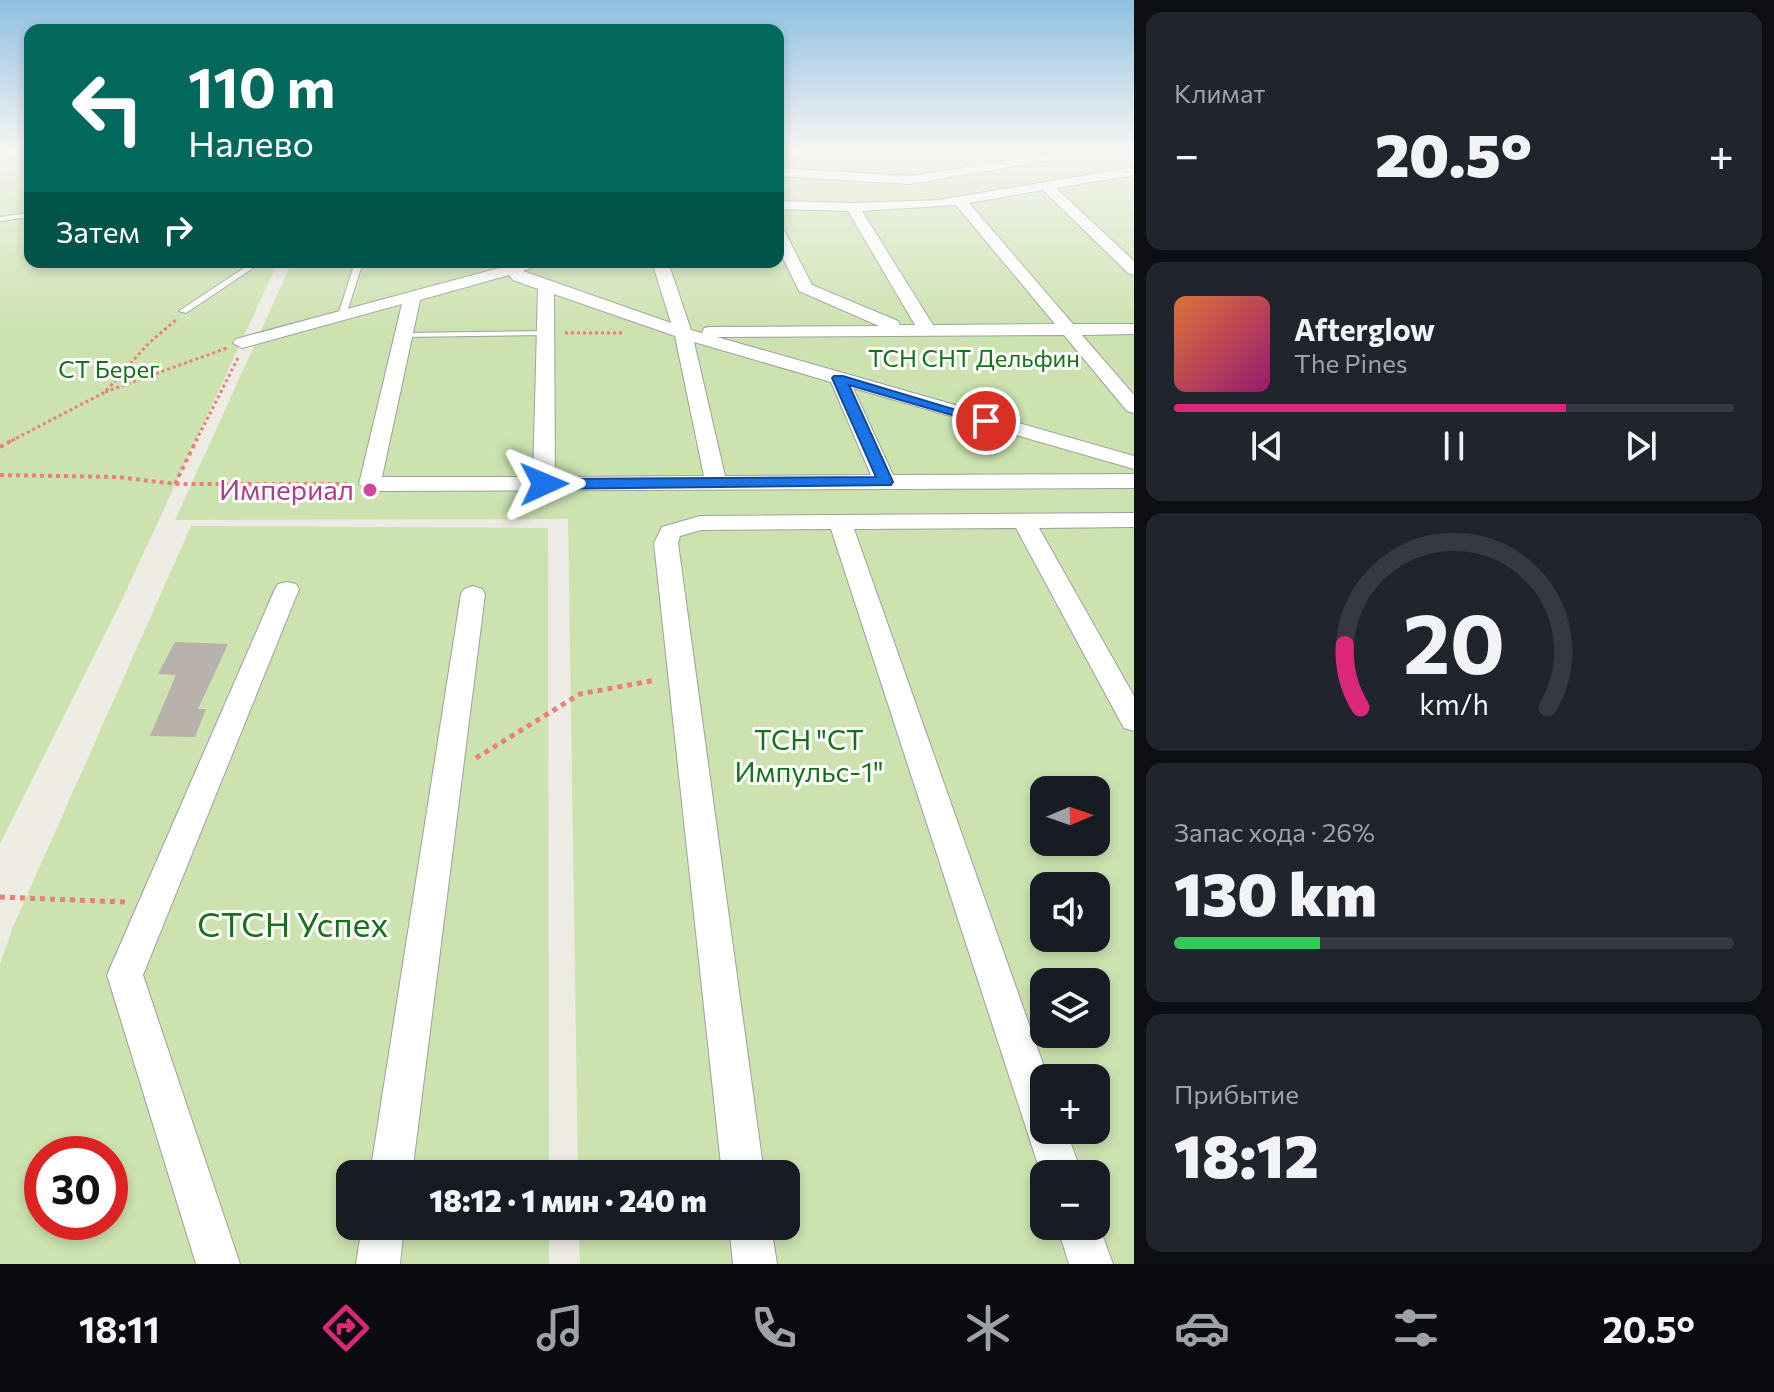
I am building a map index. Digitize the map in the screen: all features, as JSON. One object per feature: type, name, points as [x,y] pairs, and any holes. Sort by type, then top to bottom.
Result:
[{"type":"street","points":[[854,209],[927,330]]},
{"type":"street","points":[[967,209],[1134,407]]},
{"type":"street","points":[[1070,209],[1134,270]]},
{"type":"street","points":[[784,244],[805,288],[903,330]]},
{"type":"street","points":[[242,343],[520,268]]},
{"type":"street","points":[[662,268],[683,333],[716,483]]},
{"type":"street","points":[[513,270],[519,277],[683,333],[1134,463]]},
{"type":"street","points":[[544,484],[546,285]]},
{"type":"street","points":[[412,299],[370,484],[1134,481]]},
{"type":"street","points":[[683,333],[1134,329]]},
{"type":"street","points":[[839,378],[885,482]]},
{"type":"street","points":[[1023,520],[1134,721]]},
{"type":"street","points":[[741,1160],[666,543],[670,532],[700,523],[1134,520]]},
{"type":"street","points":[[840,522],[1030,1083]]},
{"type":"street","points":[[218,1264],[125,975],[287,589]]},
{"type":"street","points":[[393,1160],[473,594]]},
{"type":"street","points":[[378,1264],[381,1240]]},
{"type":"street","points":[[752,1240],[755,1264]]},
{"type":"street","points":[[1083,1240],[1091,1264]]},
{"type":"lane","points":[[0,219],[24,216]]},
{"type":"lane","points":[[183,311],[249,268]]},
{"type":"lane","points":[[341,318],[357,268]]},
{"type":"lane","points":[[404,335],[546,333]]},
{"type":"path","points":[[105,392],[149,343],[169,329],[183,311]]},
{"type":"path","points":[[546,333],[683,333]]},
{"type":"path","points":[[0,447],[105,392],[242,343],[244,347],[175,484]]},
{"type":"path","points":[[0,475],[118,477],[175,484],[370,484]]},
{"type":"path","points":[[447,776],[580,694],[682,675]]},
{"type":"path","points":[[0,897],[157,903]]},
{"type":"green space","name":"СТ Берег","points":[[0,209],[24,209],[24,268],[275,268],[121,602],[0,844]]},
{"type":"green space","points":[[784,209],[1134,209],[1134,1264],[580,1264],[579,1240],[800,1240],[800,1160],[578,1160],[568,519],[175,520],[289,268],[784,268]]},
{"type":"green space","name":"СТСН Успех","points":[[191,526],[548,528],[549,1160],[336,1160],[336,1240],[549,1240],[549,1264],[0,1264],[0,964],[12,929]]},
{"type":"building","points":[[175,642],[228,644],[198,709],[206,709],[195,737],[150,736],[176,675],[158,674]]},
{"type":"place","name":"Империал","points":[[370,490]]},
{"type":"route","points":[[544,484],[885,482],[839,378],[986,421]]},
{"type":"park label","name":"ТСН СНТ Дельфин","points":[[974,359]]},
{"type":"park label","name":"ТСН \"СТ Импульс-1\"","points":[[809,756]]}]
